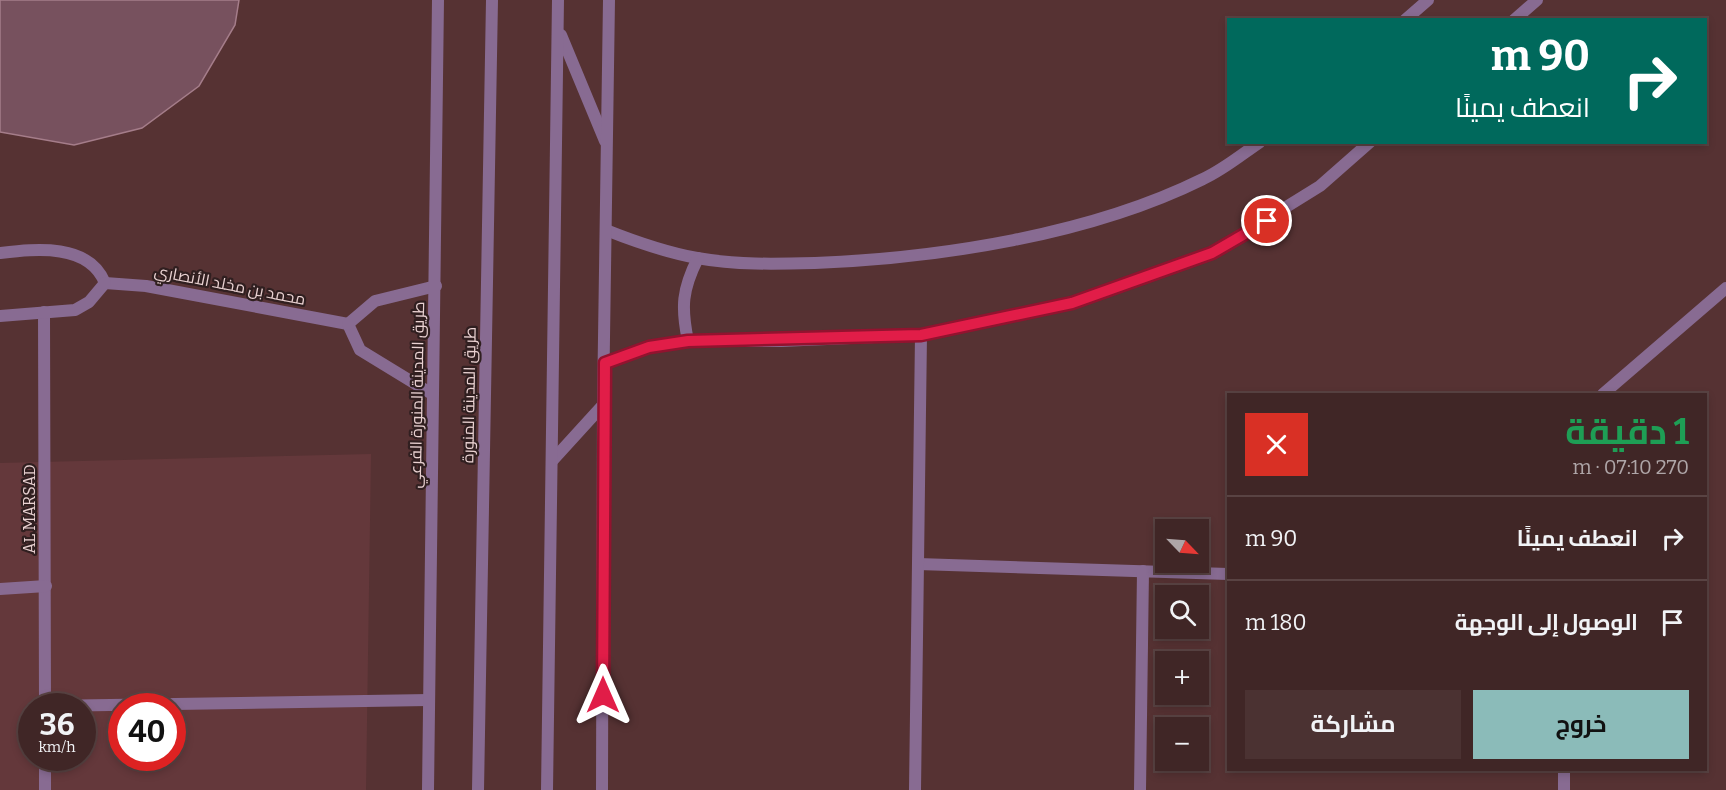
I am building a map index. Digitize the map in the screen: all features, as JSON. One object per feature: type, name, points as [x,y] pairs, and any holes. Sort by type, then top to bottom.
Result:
[{"type":"street","name":"طريق المدينة المنورة الفرعي","points":[[428,790],[438,0]]},
{"type":"street","name":"طريق المدينة المنورة","points":[[478,790],[492,0]]},
{"type":"street","points":[[547,790],[558,0]]},
{"type":"street","points":[[602,790],[603,405],[609,0]]},
{"type":"street","points":[[1407,18],[1428,0]]},
{"type":"street","points":[[1516,18],[1537,0]]},
{"type":"street","points":[[558,29],[608,147]]},
{"type":"street","points":[[606,230],[652,248],[698,258],[755,264],[848,261],[948,252],[1030,236],[1125,212],[1204,179],[1257,144]]},
{"type":"street","points":[[605,363],[649,347],[688,341],[921,335],[1072,303],[1212,253],[1320,186],[1368,144]]},
{"type":"street","points":[[0,254],[65,252],[81,256],[101,272],[105,283],[89,302],[75,310],[0,316]]},
{"type":"street","points":[[688,341],[682,308],[687,280],[698,258]]},
{"type":"street","name":"محمد بن مخلد الأنصاري","points":[[105,283],[146,286],[348,324]]},
{"type":"street","points":[[432,394],[360,350],[348,324],[375,301],[436,286]]},
{"type":"street","points":[[1604,393],[1726,288]]},
{"type":"street","name":"AL MARSAD","points":[[44,312],[45,693]]},
{"type":"street","points":[[915,790],[921,335]]},
{"type":"street","points":[[552,461],[603,405]]},
{"type":"street","points":[[918,564],[1227,574]]},
{"type":"street","points":[[1140,790],[1143,571]]},
{"type":"street","points":[[0,589],[46,586]]},
{"type":"street","points":[[96,705],[429,700]]},
{"type":"street","points":[[45,771],[45,790]]},
{"type":"street","points":[[1564,771],[1564,790]]},
{"type":"shaded area","points":[[371,454],[366,790],[0,790],[0,463]]},
{"type":"building","points":[[0,0],[239,0],[235,25],[199,86],[142,128],[74,145],[0,132]]},
{"type":"route","points":[[603,695],[605,363],[624,354],[649,347],[688,341],[780,341],[921,335],[1072,303],[1212,253],[1267,221]]}]
